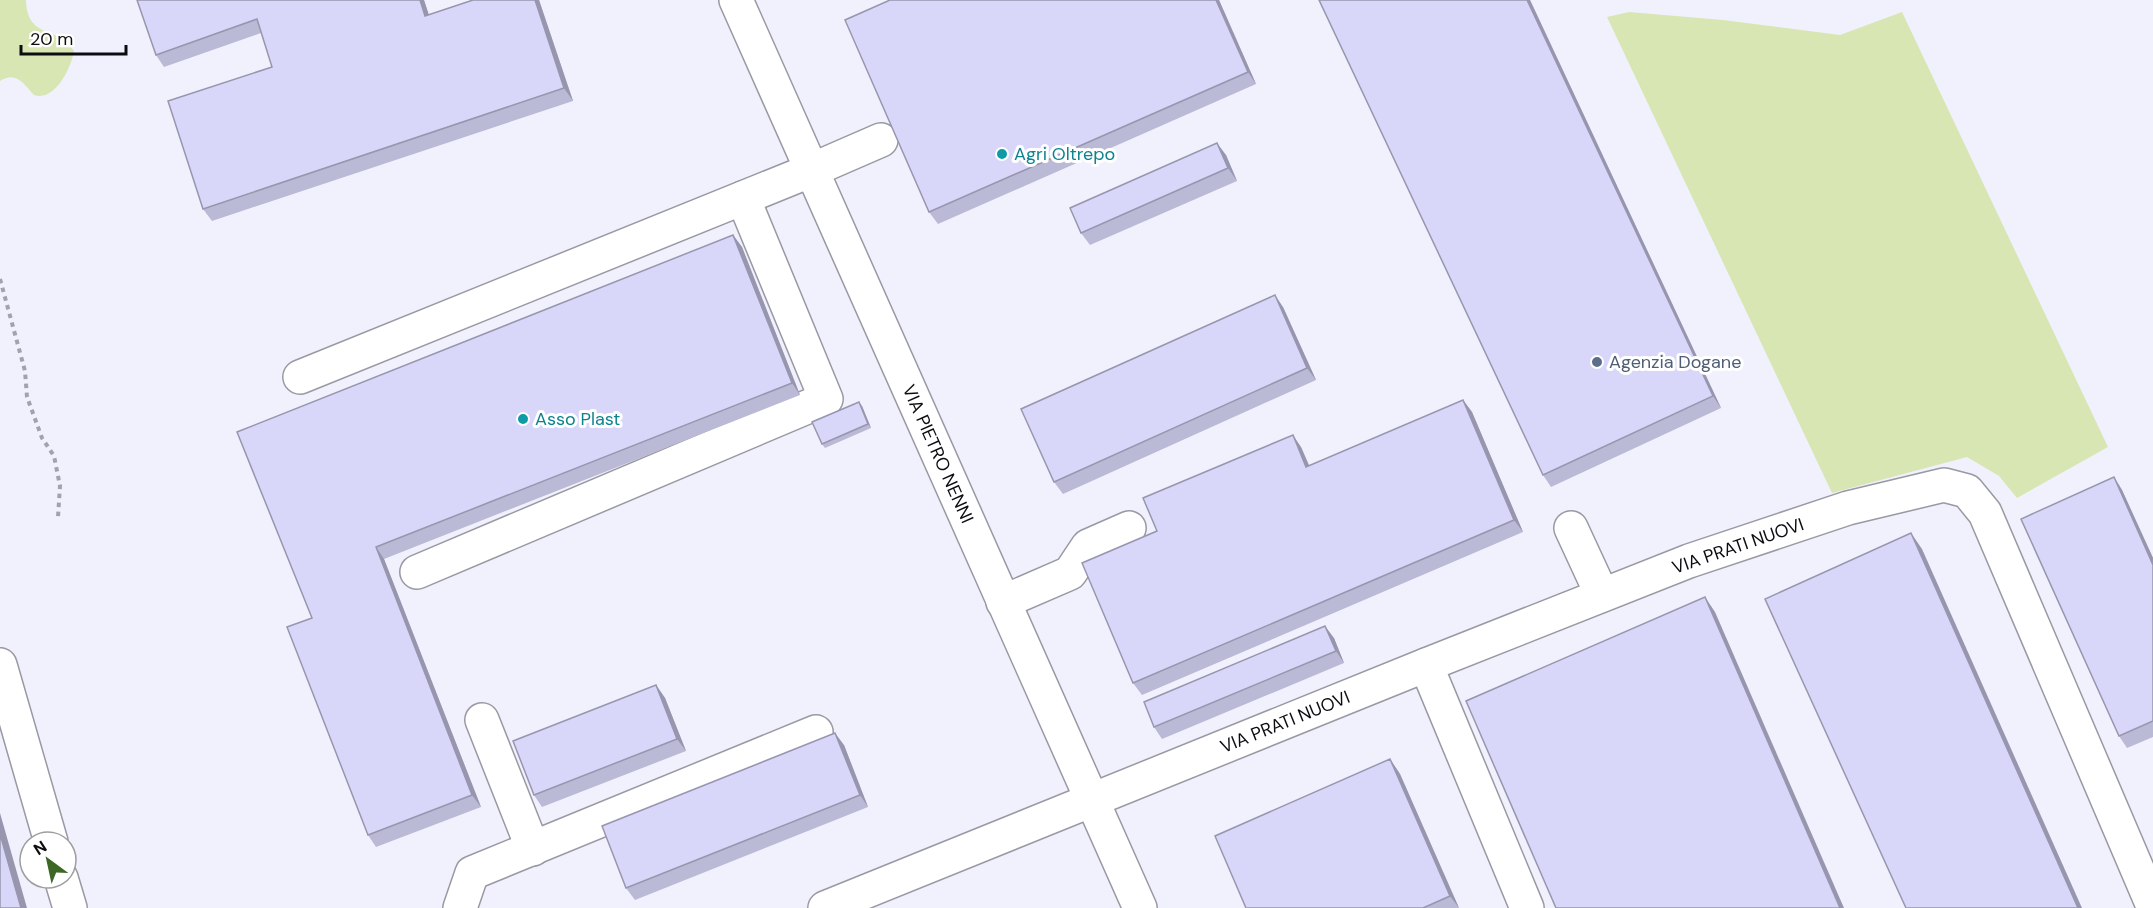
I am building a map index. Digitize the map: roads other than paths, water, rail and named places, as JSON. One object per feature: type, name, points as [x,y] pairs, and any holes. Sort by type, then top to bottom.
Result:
[{"type":"street","name":"VIA PIETRO NENNI","points":[[736,0],[1140,908]]},
{"type":"street","points":[[300,377],[881,140]]},
{"type":"street","points":[[417,572],[826,399],[743,198]]},
{"type":"street","name":"VIA PRATI NUOVI","points":[[825,908],[1689,561],[1848,508],[1944,485],[1967,491],[1985,513],[2153,906]]},
{"type":"street","points":[[1004,602],[1070,573],[1088,546],[1129,528]]},
{"type":"street","points":[[1571,528],[1602,595]]},
{"type":"street","points":[[0,665],[48,830]]},
{"type":"street","points":[[1426,665],[1527,908]]},
{"type":"street","points":[[482,720],[532,849]]},
{"type":"street","points":[[459,908],[472,873],[816,732]]},
{"type":"street","points":[[65,890],[70,908]]},
{"type":"place","name":"Agri Oltrepo","points":[[1002,154]]},
{"type":"place","name":"Agenzia Dogane","points":[[1597,362]]},
{"type":"place","name":"Asso Plast","points":[[523,419]]}]
